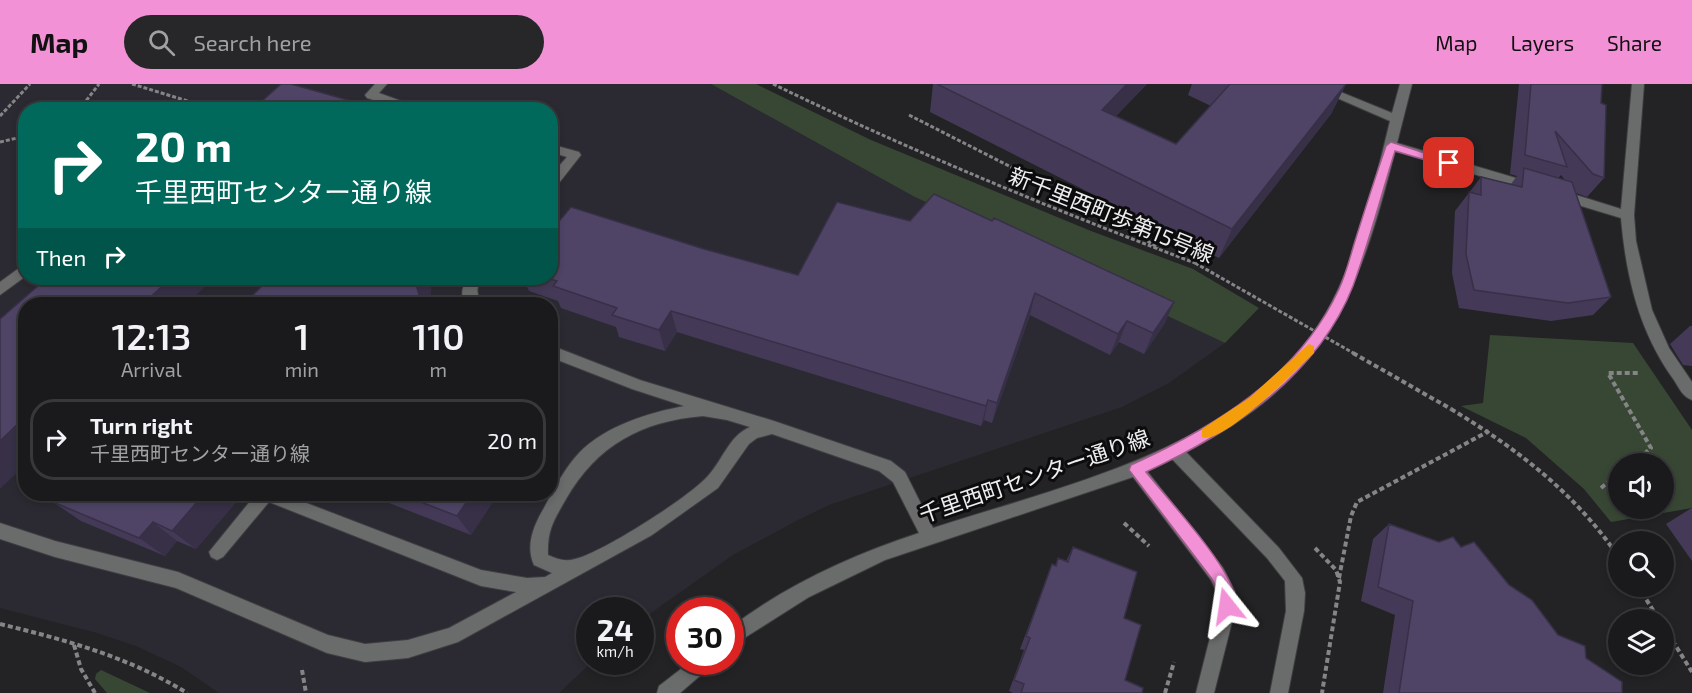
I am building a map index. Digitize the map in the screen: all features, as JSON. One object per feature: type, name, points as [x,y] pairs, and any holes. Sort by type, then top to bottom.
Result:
[{"type":"street","points":[[381,84],[371,95],[394,102]]},
{"type":"street","points":[[1311,84],[1396,119]]},
{"type":"street","name":"千里西町センター通り線","points":[[744,630],[843,570],[880,553],[1136,470],[1175,452],[1224,424],[1254,402],[1307,352],[1325,328],[1346,288],[1391,146],[1406,84]]},
{"type":"street","points":[[1638,84],[1627,215],[1634,278],[1642,305],[1675,372],[1692,394]]},
{"type":"street","points":[[1391,146],[1627,215]]},
{"type":"street","points":[[558,150],[575,155],[558,175]]},
{"type":"street","points":[[0,290],[18,275]]},
{"type":"street","points":[[558,354],[638,385],[774,427],[885,466],[899,477],[929,537]]},
{"type":"street","points":[[558,500],[584,459],[600,443],[667,417],[702,410],[730,414]]},
{"type":"street","points":[[0,531],[55,549],[178,580],[327,644],[365,653],[408,649],[452,636],[593,560],[695,497],[712,483],[748,434],[759,429],[774,427]]},
{"type":"street","points":[[1175,452],[1273,553],[1293,578],[1296,593],[1295,611],[1279,693]]},
{"type":"street","points":[[1136,470],[1217,574],[1226,592],[1227,606],[1206,693]]},
{"type":"street","points":[[217,552],[260,501]]},
{"type":"street","points":[[284,501],[481,578],[527,586],[549,585]]},
{"type":"street","points":[[558,501],[538,536],[537,550],[540,559],[561,568],[593,560]]},
{"type":"street","points":[[666,693],[687,675]]},
{"type":"path","points":[[0,116],[30,84]]},
{"type":"path","points":[[85,102],[99,84]]},
{"type":"path","points":[[132,84],[191,102]]},
{"type":"path","name":"新千里西町歩第15号線","points":[[773,84],[876,134],[1196,263],[1490,430],[1545,470],[1576,500],[1608,543]]},
{"type":"path","points":[[909,116],[1119,222],[1164,252]]},
{"type":"path","points":[[0,142],[18,138]]},
{"type":"path","points":[[1645,453],[1651,448],[1608,373],[1650,373]]},
{"type":"path","points":[[1338,578],[1351,516],[1357,502],[1490,430]]},
{"type":"path","points":[[1601,488],[1608,482]]},
{"type":"path","points":[[1124,523],[1150,547]]},
{"type":"path","points":[[0,624],[132,664],[188,693]]},
{"type":"path","points":[[1674,643],[1692,672]]},
{"type":"path","points":[[74,645],[81,669],[95,693]]},
{"type":"path","points":[[1165,693],[1174,660]]},
{"type":"shaded area","points":[[0,84],[711,84],[913,196],[1225,343],[1169,383],[1122,407],[829,505],[733,555],[674,597],[666,597],[666,602],[654,611],[654,597],[576,597],[576,675],[578,675],[559,693],[219,693],[181,667],[136,646],[97,633],[0,608]]},
{"type":"green space","points":[[711,84],[756,84],[871,140],[1091,231],[1193,269],[1259,308],[1225,343],[913,196]]},
{"type":"green space","points":[[1490,335],[1633,343],[1692,430],[1692,508],[1674,511],[1674,453],[1608,453],[1608,518],[1584,489],[1526,438],[1461,406],[1483,403]]},
{"type":"green space","points":[[1609,519],[1628,519],[1611,522]]},
{"type":"green space","points":[[101,670],[150,693],[107,693],[95,679],[96,674]]},
{"type":"building","points":[[281,84],[291,84],[355,102],[261,102]]},
{"type":"building","points":[[937,84],[1127,84],[1102,110],[1176,144],[1230,84],[1346,84],[1232,229]]},
{"type":"building","points":[[1531,84],[1602,84],[1601,103],[1606,105],[1604,178],[1593,174],[1555,131],[1567,167],[1525,155]]},
{"type":"building","points":[[1524,168],[1572,182],[1611,297],[1568,303],[1474,290],[1466,254],[1469,192],[1481,195],[1481,177],[1522,187]]},
{"type":"building","points":[[934,194],[992,221],[994,218],[1174,302],[1153,333],[1127,321],[1118,334],[1035,293],[997,403],[988,400],[986,406],[671,311],[659,330],[612,315],[617,308],[553,286],[558,285],[558,222],[571,207],[704,249],[798,275],[837,202],[910,221]]},
{"type":"building","points":[[39,285],[163,285],[151,297],[25,297]]},
{"type":"building","points":[[263,285],[417,285],[420,297],[251,297]]},
{"type":"building","points":[[18,303],[18,424],[0,441],[0,319]]},
{"type":"building","points":[[198,501],[172,531],[153,522],[139,538],[53,502]]},
{"type":"building","points":[[418,501],[467,501],[457,516]]},
{"type":"building","points":[[1389,524],[1439,542],[1453,537],[1461,547],[1474,542],[1509,585],[1532,600],[1558,635],[1585,646],[1586,658],[1608,673],[1608,675],[1622,682],[1622,693],[1399,693],[1413,601],[1378,587]]},
{"type":"building","points":[[1073,547],[1137,572],[1124,618],[1141,625],[1125,680],[1143,688],[1142,693],[1021,693],[1024,684],[1014,680],[1030,638],[1026,636],[1052,564],[1056,566],[1058,558],[1068,562]]},
{"type":"slow traffic","points":[[1207,433],[1224,424],[1254,402],[1309,349]]},
{"type":"route","points":[[1227,606],[1226,592],[1217,574],[1136,470],[1175,452],[1224,424],[1254,402],[1307,352],[1325,328],[1346,288],[1391,146],[1449,163]]}]
